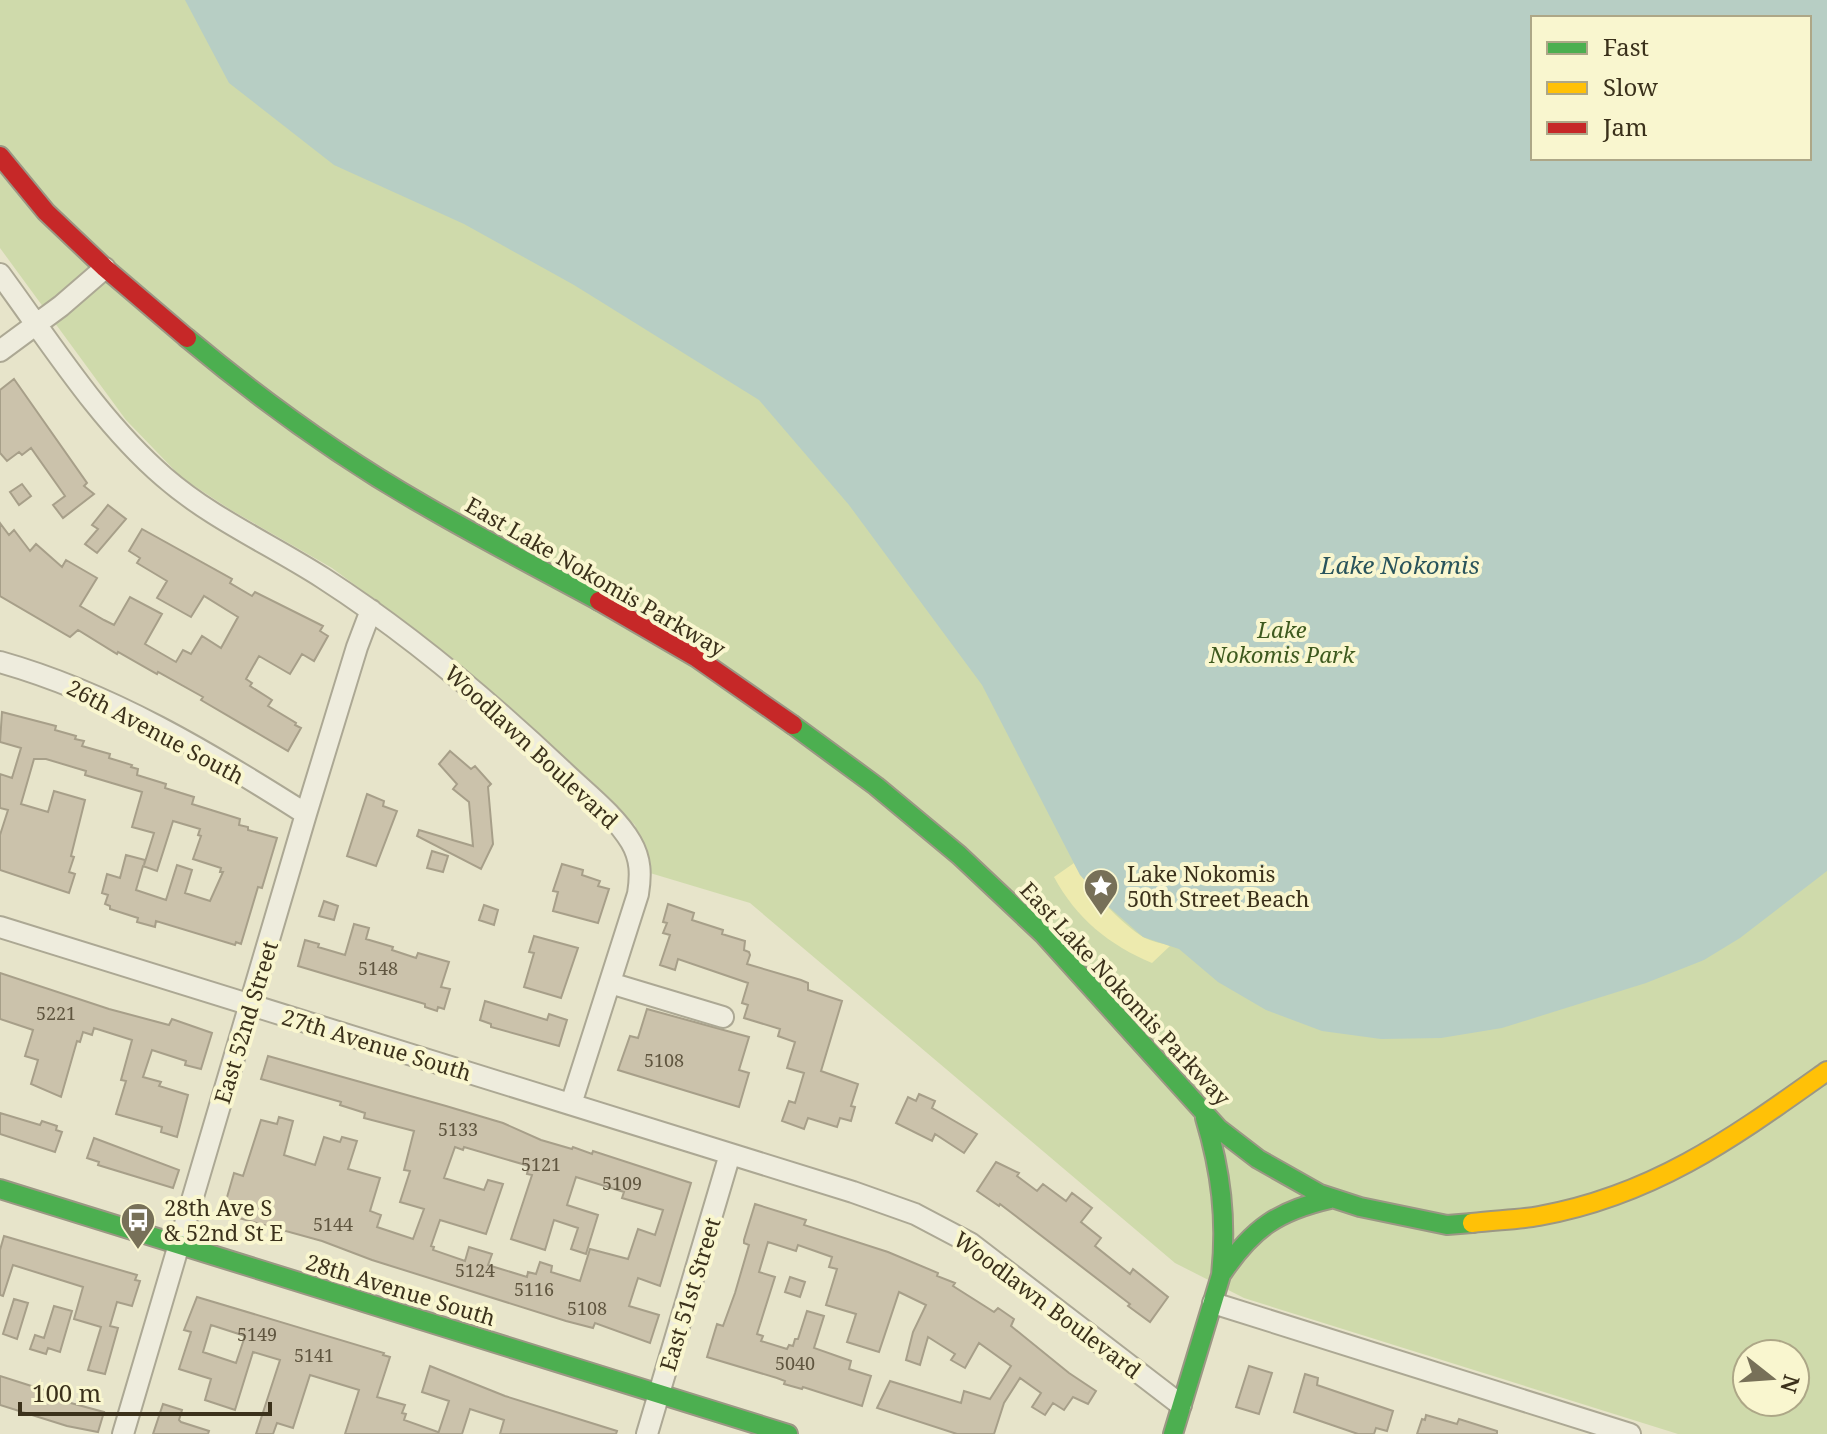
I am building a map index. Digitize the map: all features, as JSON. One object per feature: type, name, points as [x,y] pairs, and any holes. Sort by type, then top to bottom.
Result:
[{"type":"street","name":"East Lake Nokomis Parkway","points":[[0,156],[46,212],[105,268],[221,365],[354,461],[430,509],[697,658],[876,786],[959,855],[1043,934],[1203,1113],[1251,1153],[1330,1199],[1399,1217],[1447,1225],[1552,1213],[1605,1199],[1683,1167],[1728,1141],[1827,1071]]},
{"type":"street","points":[[0,351],[105,268]]},
{"type":"street","name":"Woodlawn Boulevard","points":[[0,274],[114,425],[160,474],[203,506],[371,610],[465,682],[610,816],[631,842],[640,864],[638,894],[571,1104],[886,1203],[951,1231],[991,1256],[1181,1405]]},
{"type":"street","name":"East 52nd Street","points":[[123,1434],[306,814],[371,610]]},
{"type":"street","name":"26th Avenue South","points":[[0,662],[84,690],[133,714],[306,814]]},
{"type":"street","name":"27th Avenue South","points":[[0,927],[571,1104]]},
{"type":"street","points":[[610,983],[723,1017]]},
{"type":"street","points":[[1173,1434],[1221,1275],[1226,1231],[1225,1198],[1219,1164],[1203,1113]]},
{"type":"street","name":"East 51st Street","points":[[647,1434],[730,1154]]},
{"type":"street","name":"28th Avenue South","points":[[0,1189],[788,1434]]},
{"type":"street","points":[[1221,1275],[1243,1242],[1265,1222],[1291,1209],[1330,1199]]},
{"type":"street","points":[[1213,1303],[1630,1434]]},
{"type":"green space","name":"Lake Nokomis Park","points":[[0,0],[1827,0],[1827,1434],[1678,1434],[1244,1298],[1175,1263],[750,903],[650,873],[635,825],[464,670],[413,628],[332,568],[182,478],[126,420],[0,248]]},
{"type":"sand","name":"Lake Nokomis 50th Street Beach","points":[[1074,863],[1095,893],[1126,925],[1145,938],[1170,946],[1152,963],[1122,948],[1095,929],[1073,905],[1054,877]]},
{"type":"water","name":"Lake Nokomis","points":[[185,0],[1827,0],[1827,871],[1740,938],[1704,960],[1646,983],[1502,1028],[1441,1038],[1381,1039],[1322,1031],[1266,1010],[1218,982],[1179,949],[1143,937],[1110,908],[1080,875],[982,685],[849,505],[759,400],[574,285],[464,224],[334,165],[229,83]]},
{"type":"building","points":[[14,379],[87,483],[84,486],[94,494],[63,518],[53,505],[65,496],[31,448],[7,461],[0,453],[0,390]]},
{"type":"building","points":[[22,484],[31,496],[19,505],[10,492]]},
{"type":"building","points":[[108,505],[126,519],[97,553],[85,544],[98,529],[92,525]]},
{"type":"building","points":[[0,523],[9,535],[14,530],[30,551],[36,544],[62,567],[66,560],[97,578],[80,606],[104,620],[114,625],[130,597],[162,614],[145,644],[176,662],[183,650],[191,654],[202,636],[221,648],[238,617],[204,596],[191,617],[157,598],[167,581],[137,563],[140,558],[129,551],[142,529],[232,579],[230,583],[252,596],[255,592],[323,626],[320,631],[328,636],[314,661],[302,654],[290,674],[259,656],[246,679],[252,683],[250,686],[272,700],[268,706],[301,728],[288,751],[158,672],[117,654],[78,630],[70,637],[0,596]]},
{"type":"building","points":[[2,712],[56,726],[55,730],[84,741],[82,746],[110,754],[109,758],[132,765],[138,769],[137,775],[194,797],[192,804],[240,819],[239,825],[248,827],[248,830],[277,838],[241,944],[236,942],[235,945],[156,921],[155,927],[137,922],[138,918],[110,909],[105,904],[108,895],[102,893],[107,874],[120,878],[126,855],[145,860],[144,865],[154,833],[132,827],[142,792],[85,775],[86,771],[46,759],[34,759],[21,804],[48,812],[54,791],[85,800],[71,856],[74,857],[69,872],[75,874],[69,893],[0,870],[0,835],[8,810],[0,808],[0,774],[12,778],[21,748],[0,742]],"holes":[[[173,821],[200,829],[198,835],[201,836],[193,859],[221,868],[220,872],[223,872],[210,901],[185,893],[192,870],[177,865],[166,900],[136,890],[143,866],[157,871]]]},
{"type":"building","points":[[450,751],[471,769],[475,766],[491,784],[488,787],[493,844],[481,869],[417,836],[419,830],[473,846],[469,802],[453,789],[457,784],[439,764]]},
{"type":"building","points":[[367,794],[384,801],[383,806],[397,811],[376,866],[347,856]]},
{"type":"building","points":[[432,851],[448,856],[443,872],[427,868]]},
{"type":"building","points":[[562,864],[583,870],[582,875],[600,881],[598,886],[609,889],[598,923],[553,911],[558,892],[553,891]]},
{"type":"building","points":[[324,901],[338,906],[334,920],[319,916]]},
{"type":"building","points":[[668,904],[694,913],[692,920],[745,941],[744,950],[750,955],[747,964],[801,980],[808,983],[808,990],[842,1001],[821,1071],[858,1084],[851,1106],[855,1107],[851,1121],[840,1118],[837,1127],[808,1118],[804,1129],[782,1121],[789,1101],[795,1103],[804,1073],[787,1068],[795,1042],[778,1036],[780,1029],[744,1018],[748,1005],[742,1003],[748,983],[678,959],[675,970],[660,965],[670,935],[663,933]]},
{"type":"building","points":[[484,905],[498,910],[494,925],[479,920]]},
{"type":"building","points":[[354,924],[369,928],[366,939],[393,947],[392,950],[416,958],[418,953],[449,962],[441,987],[450,989],[444,1009],[438,1007],[437,1011],[425,1007],[425,1004],[298,966],[305,940],[345,955]]},
{"type":"building","points":[[534,936],[578,948],[561,998],[524,987],[534,953],[529,952]]},
{"type":"building","points":[[0,973],[109,1009],[169,1025],[172,1019],[212,1033],[201,1069],[152,1050],[143,1077],[161,1082],[159,1086],[188,1095],[177,1137],[161,1132],[162,1127],[116,1114],[126,1081],[121,1080],[132,1040],[94,1028],[92,1035],[83,1032],[80,1042],[77,1041],[61,1097],[31,1084],[38,1060],[25,1056],[33,1030],[0,1019]]},
{"type":"building","points":[[485,1001],[547,1020],[549,1014],[567,1020],[559,1046],[491,1027],[491,1024],[480,1020]]},
{"type":"building","points":[[647,1009],[749,1037],[739,1070],[749,1073],[739,1107],[618,1070],[630,1036],[638,1038]]},
{"type":"building","points":[[268,1056],[503,1123],[541,1140],[592,1154],[593,1151],[691,1183],[660,1286],[638,1278],[629,1306],[659,1315],[650,1343],[595,1323],[593,1328],[566,1321],[372,1260],[322,1241],[228,1215],[223,1211],[234,1173],[243,1176],[261,1120],[277,1124],[279,1117],[293,1121],[284,1155],[315,1165],[324,1137],[340,1142],[342,1137],[357,1141],[348,1169],[380,1178],[370,1211],[381,1215],[377,1227],[413,1239],[424,1209],[400,1202],[410,1171],[404,1170],[414,1131],[364,1118],[365,1113],[340,1105],[341,1102],[261,1079]],"holes":[[[455,1147],[463,1150],[464,1147],[529,1166],[527,1174],[532,1175],[511,1239],[545,1250],[554,1220],[578,1228],[571,1249],[586,1254],[598,1215],[567,1205],[576,1177],[624,1192],[622,1198],[663,1210],[655,1235],[638,1229],[628,1259],[590,1249],[580,1281],[551,1272],[552,1266],[540,1262],[536,1274],[528,1272],[527,1277],[488,1265],[492,1254],[469,1247],[465,1261],[433,1250],[431,1246],[440,1220],[486,1234],[503,1184],[488,1180],[484,1190],[444,1178]]]},
{"type":"building","points":[[919,1094],[935,1101],[932,1108],[977,1134],[964,1153],[935,1134],[932,1141],[896,1123],[908,1097],[916,1101]]},
{"type":"building","points":[[0,1113],[40,1125],[42,1121],[57,1126],[56,1130],[62,1132],[55,1152],[0,1134]]},
{"type":"building","points":[[94,1138],[179,1170],[173,1188],[98,1165],[99,1162],[87,1158]]},
{"type":"building","points":[[996,1162],[1019,1173],[1017,1176],[1037,1191],[1043,1184],[1066,1201],[1072,1193],[1092,1208],[1081,1222],[1101,1238],[1095,1246],[1130,1274],[1133,1269],[1168,1297],[1150,1322],[1000,1204],[977,1191]]},
{"type":"building","points":[[755,1204],[806,1220],[804,1225],[888,1252],[938,1273],[937,1276],[955,1283],[953,1286],[994,1312],[998,1308],[1014,1319],[1011,1326],[1096,1391],[1088,1404],[1073,1397],[1064,1410],[1053,1403],[1045,1415],[1032,1407],[1041,1393],[1020,1378],[1004,1403],[994,1434],[957,1434],[877,1408],[890,1381],[961,1403],[964,1391],[990,1399],[1011,1366],[979,1343],[965,1368],[951,1360],[955,1354],[928,1337],[920,1365],[906,1360],[913,1332],[926,1305],[899,1292],[879,1352],[847,1342],[856,1314],[826,1305],[837,1269],[829,1267],[832,1257],[798,1245],[796,1251],[768,1242],[759,1272],[775,1277],[757,1334],[763,1336],[761,1341],[787,1349],[798,1339],[807,1311],[824,1316],[814,1348],[851,1361],[849,1369],[871,1376],[862,1406],[784,1384],[785,1381],[777,1378],[707,1357],[717,1324],[723,1326],[735,1293],[749,1245],[744,1240]]},
{"type":"building","points":[[4,1236],[137,1275],[135,1280],[140,1281],[132,1306],[117,1302],[110,1326],[118,1328],[105,1374],[88,1370],[101,1327],[74,1319],[83,1287],[13,1265],[3,1296],[0,1295],[0,1250]]},
{"type":"building","points":[[790,1277],[805,1282],[800,1297],[785,1292]]},
{"type":"building","points":[[197,1297],[384,1353],[390,1357],[377,1397],[405,1405],[402,1413],[406,1414],[404,1420],[438,1434],[345,1434],[359,1390],[310,1375],[293,1428],[277,1423],[273,1434],[256,1434],[280,1360],[253,1352],[235,1410],[205,1400],[211,1379],[179,1369],[191,1332],[184,1330]],"holes":[[[211,1325],[245,1336],[236,1363],[203,1352]]]},
{"type":"building","points":[[14,1299],[28,1303],[17,1339],[3,1334]]},
{"type":"building","points":[[54,1306],[72,1311],[60,1352],[48,1348],[46,1354],[30,1349],[35,1335],[44,1338]]},
{"type":"building","points":[[430,1366],[505,1396],[617,1431],[616,1434],[500,1434],[504,1420],[470,1409],[462,1434],[438,1434],[449,1401],[422,1392]]},
{"type":"building","points":[[1249,1366],[1272,1373],[1259,1414],[1236,1407]]},
{"type":"building","points":[[1305,1374],[1318,1378],[1317,1385],[1393,1411],[1387,1431],[1376,1428],[1374,1434],[1358,1434],[1294,1412]]},
{"type":"building","points":[[0,1376],[47,1391],[45,1396],[104,1412],[98,1432],[67,1426],[0,1405]]},
{"type":"building","points":[[163,1404],[182,1410],[181,1422],[209,1431],[208,1434],[153,1434]]},
{"type":"building","points":[[1426,1415],[1457,1424],[1459,1419],[1497,1431],[1497,1434],[1417,1434]]},
{"type":"traffic: fast","points":[[187,338],[272,405],[361,467],[444,517],[599,601]]},
{"type":"traffic: fast","points":[[793,725],[876,786],[959,855],[1043,934],[1219,1129],[1258,1159],[1320,1194],[1360,1207],[1447,1225],[1472,1223]]},
{"type":"traffic: fast","points":[[1173,1434],[1221,1275],[1221,1196],[1205,1118]]},
{"type":"traffic: fast","points":[[0,1189],[788,1434]]},
{"type":"traffic: fast","points":[[1223,1272],[1245,1244],[1268,1224],[1296,1209],[1330,1199]]},
{"type":"traffic: slow","points":[[1472,1223],[1531,1217],[1620,1194],[1657,1178],[1726,1140],[1827,1071]]},
{"type":"traffic: jam","points":[[0,156],[46,212],[105,268],[187,338]]},
{"type":"traffic: jam","points":[[599,601],[697,658],[793,725]]},
{"type":"place","name":"Lake Nokomis 50th Street Beach","points":[[1101,917]]},
{"type":"place","name":"28th Ave S & 52nd St E","points":[[138,1251]]}]
